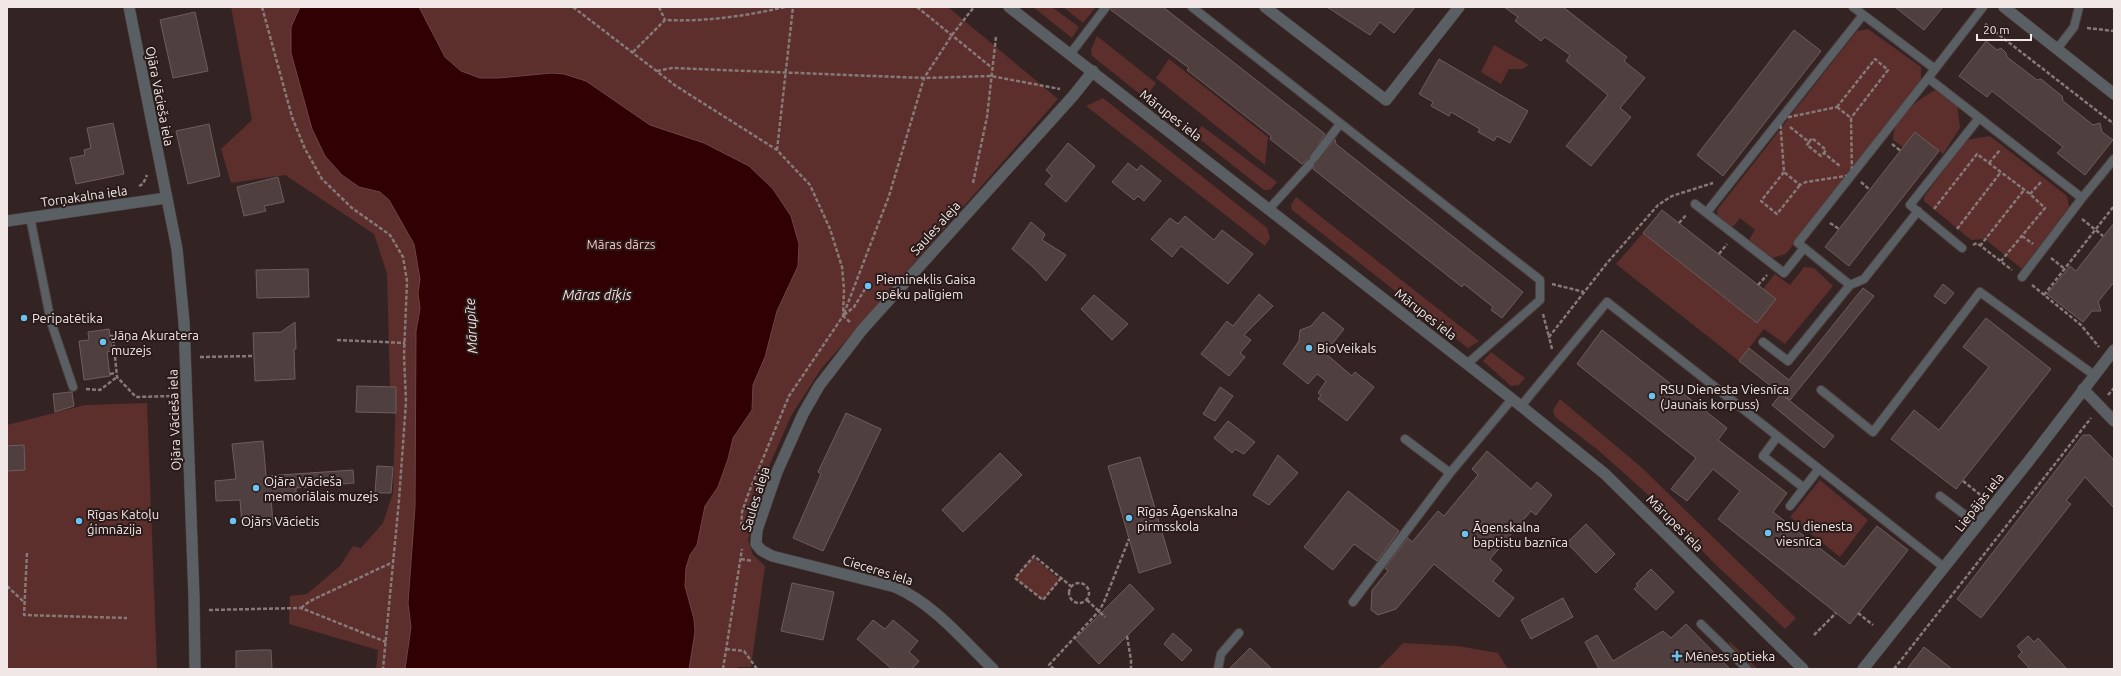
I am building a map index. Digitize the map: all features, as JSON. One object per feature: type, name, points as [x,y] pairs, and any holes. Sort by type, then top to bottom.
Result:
[{"type":"street","name":"Ojāra Vācieša iela","points":[[129,7],[177,249],[184,322],[194,598],[195,669]]},
{"type":"street","name":"Mārupes iela","points":[[1009,7],[1071,53],[1268,210],[1522,406],[1605,474],[1803,669]]},
{"type":"street","points":[[1265,7],[1386,100],[1459,7]]},
{"type":"street","points":[[2004,7],[2114,94]]},
{"type":"street","name":"Saules aleja","points":[[756,544],[757,530],[777,472],[803,414],[819,386],[862,330],[1073,96],[1093,71]]},
{"type":"street","name":"Torņakalna iela","points":[[7,221],[166,198]]},
{"type":"street","name":"Liepājas iela","points":[[1863,669],[1978,525],[2111,354]]},
{"type":"street","points":[[2083,389],[2114,421]]},
{"type":"street","name":"Cieceres iela","points":[[756,544],[761,550],[772,556],[895,587],[913,595],[926,604],[993,669]]},
{"type":"lane","points":[[1071,53],[1106,7]]},
{"type":"lane","points":[[1192,7],[1540,280],[1540,300],[1466,364]]},
{"type":"lane","points":[[1854,7],[1935,69]]},
{"type":"lane","points":[[1850,285],[1798,243],[1984,7]]},
{"type":"lane","points":[[2057,49],[2074,28],[2079,7]]},
{"type":"lane","points":[[1707,212],[1863,15]]},
{"type":"lane","points":[[1928,78],[2082,198]]},
{"type":"lane","points":[[1962,248],[1910,205],[1979,118]]},
{"type":"lane","points":[[1268,210],[1312,161],[1340,124]]},
{"type":"lane","points":[[2022,277],[2082,198],[2114,159]]},
{"type":"lane","points":[[1696,204],[1784,273],[1804,248]]},
{"type":"lane","points":[[1763,342],[1788,361],[1850,285],[1864,279],[1918,211]]},
{"type":"lane","points":[[30,217],[51,322],[72,388]]},
{"type":"lane","points":[[1821,390],[1873,432],[1980,292],[2094,375]]},
{"type":"lane","points":[[1522,406],[1607,302],[1818,470],[1901,532],[1944,568]]},
{"type":"lane","points":[[1353,602],[1450,473],[1512,399]]},
{"type":"lane","points":[[1777,437],[1763,456],[1804,488]]},
{"type":"lane","points":[[1405,439],[1450,473]]},
{"type":"lane","points":[[1790,506],[1818,470]]},
{"type":"lane","points":[[1940,496],[1978,525]]},
{"type":"lane","points":[[1701,624],[1748,669]]},
{"type":"lane","points":[[1218,669],[1221,654],[1239,633]]},
{"type":"path","points":[[262,7],[292,116],[305,148],[322,179],[352,208],[373,221],[390,235],[403,257],[407,281],[405,343],[406,402],[383,669]]},
{"type":"path","points":[[573,7],[676,86],[777,150],[810,185],[828,222],[842,267],[844,290],[843,316]]},
{"type":"path","points":[[659,7],[665,20]]},
{"type":"path","points":[[633,52],[665,20],[695,20],[759,13],[784,7]]},
{"type":"path","points":[[777,150],[793,7]]},
{"type":"path","points":[[917,7],[992,67]]},
{"type":"path","points":[[741,536],[742,512],[789,396],[843,316],[889,196],[924,78],[952,35],[974,7]]},
{"type":"path","points":[[1976,17],[2114,124]]},
{"type":"path","points":[[2074,28],[2114,31]]},
{"type":"path","points":[[972,190],[987,117],[996,37]]},
{"type":"path","points":[[1780,119],[1837,107],[1875,60],[1888,70],[1851,118],[1852,175]]},
{"type":"path","points":[[656,71],[672,68],[924,78],[991,76],[1063,89]]},
{"type":"path","points":[[1837,107],[1851,118]]},
{"type":"path","points":[[1780,119],[1809,142]]},
{"type":"path","points":[[1780,119],[1784,172],[1761,201],[1777,214],[1800,185],[1806,182],[1852,175]]},
{"type":"path","points":[[1812,138],[1826,150],[1824,153],[1821,156],[1807,145],[1812,138]]},
{"type":"path","points":[[1824,153],[1870,190]]},
{"type":"path","points":[[1926,218],[1977,154],[2024,190],[2044,208],[2001,261]]},
{"type":"path","points":[[1784,172],[1800,185]]},
{"type":"path","points":[[1950,238],[2001,172]]},
{"type":"path","points":[[1549,337],[1584,292],[1658,205],[1672,196],[1735,177]]},
{"type":"path","points":[[1980,246],[2024,190]]},
{"type":"path","points":[[2044,295],[2114,206]]},
{"type":"path","points":[[2072,211],[2103,236]]},
{"type":"path","points":[[1962,248],[1977,243],[2081,325],[2111,354]]},
{"type":"path","points":[[1540,280],[1584,292]]},
{"type":"path","points":[[843,316],[854,306],[865,289]]},
{"type":"path","points":[[1540,300],[1556,364]]},
{"type":"path","points":[[843,316],[862,330]]},
{"type":"path","points":[[110,336],[113,336],[117,377],[136,397],[187,396]]},
{"type":"path","points":[[337,340],[405,343]]},
{"type":"path","points":[[198,357],[254,356]]},
{"type":"path","points":[[110,374],[116,373]]},
{"type":"path","points":[[72,388],[100,390],[117,377]]},
{"type":"path","points":[[1894,669],[2114,388]]},
{"type":"path","points":[[1963,481],[1984,497]]},
{"type":"path","points":[[1054,669],[1049,665],[1099,611],[1129,539]]},
{"type":"path","name":"Saules aleja","points":[[723,669],[741,559],[742,543]]},
{"type":"path","points":[[27,553],[24,615],[127,618]]},
{"type":"path","points":[[1061,578],[1043,600],[1015,578],[1034,556],[1061,578],[1072,587]]},
{"type":"path","points":[[741,559],[758,563]]},
{"type":"path","points":[[301,608],[310,600],[393,562]]},
{"type":"path","points":[[1078,583],[1085,584],[1089,590],[1087,600],[1078,603],[1072,600],[1069,595],[1072,587],[1078,583]]},
{"type":"path","points":[[7,586],[25,602]]},
{"type":"path","points":[[1087,600],[1105,617]]},
{"type":"path","points":[[210,611],[301,608],[386,642]]},
{"type":"path","points":[[1814,635],[1836,613]]},
{"type":"path","points":[[1858,613],[1872,625]]},
{"type":"path","points":[[1127,636],[1131,669]]},
{"type":"path","points":[[726,648],[744,651],[757,669]]},
{"type":"green space","name":"Māras dārzs","points":[[231,7],[948,7],[1058,99],[821,369],[791,416],[770,464],[748,540],[753,555],[765,566],[751,667],[738,667],[738,669],[376,669],[378,650],[289,624],[290,596],[307,594],[340,566],[353,546],[361,548],[383,523],[393,493],[396,387],[390,387],[387,274],[374,234],[285,175],[231,183],[221,149],[252,120]]},
{"type":"green space","points":[[1033,7],[1052,7],[1079,27],[1072,38]]},
{"type":"green space","points":[[1063,7],[1096,7],[1083,23]]},
{"type":"green space","points":[[1868,29],[1921,67],[1921,80],[1786,254],[1772,258],[1750,242],[1750,238],[1755,230],[1740,218],[1734,226],[1729,226],[1718,217],[1717,210],[1857,31]]},
{"type":"green space","points":[[1097,36],[1156,83],[1149,93],[1141,95],[1092,56],[1091,50]]},
{"type":"green space","points":[[1494,45],[1529,65],[1522,69],[1509,69],[1501,84],[1481,72]]},
{"type":"green space","points":[[1169,59],[1268,137],[1265,165],[1156,78]]},
{"type":"green space","points":[[1937,89],[1957,104],[1960,128],[1943,154],[1915,132],[1903,147],[1893,140],[1897,123],[1908,109]]},
{"type":"green space","points":[[1103,98],[1267,228],[1270,238],[1265,246],[1086,106]]},
{"type":"green space","points":[[1202,126],[1277,182],[1270,190],[1264,190],[1197,137],[1196,133]]},
{"type":"green space","points":[[1990,136],[2067,196],[2069,207],[2022,269],[1985,239],[1971,240],[1924,201],[1924,197],[1966,140]]},
{"type":"green space","points":[[1296,197],[1479,341],[1468,348],[1292,210],[1291,205]]},
{"type":"green space","points":[[1643,233],[1757,323],[1763,289],[1775,274],[1790,285],[1804,267],[1814,268],[1833,286],[1785,344],[1764,329],[1739,361],[1616,264]]},
{"type":"green space","points":[[1491,352],[1525,378],[1519,385],[1511,386],[1483,361]]},
{"type":"green space","points":[[1560,399],[1640,466],[1796,618],[1785,629],[1716,565],[1645,492],[1598,450],[1555,417],[1553,410]]},
{"type":"green space","name":"Rīgas Katoļu ģimnāzija","points":[[147,403],[157,669],[7,669],[7,425],[85,405]]},
{"type":"green space","points":[[1820,480],[1868,520],[1840,557],[1790,517]]},
{"type":"green space","points":[[1033,557],[1060,580],[1043,600],[1015,578]]},
{"type":"green space","points":[[1728,640],[1758,669],[1754,669],[1731,646]]},
{"type":"green space","points":[[1403,643],[1458,646],[1498,653],[1508,669],[1378,669]]},
{"type":"water","name":"Māras dīķis","points":[[300,7],[419,7],[445,57],[461,71],[480,78],[499,78],[552,73],[564,74],[586,81],[650,125],[704,143],[749,166],[773,189],[791,216],[799,244],[798,266],[777,311],[765,357],[753,385],[752,410],[733,438],[728,459],[718,487],[705,506],[697,545],[690,555],[686,568],[685,586],[694,619],[695,632],[689,669],[405,669],[411,627],[408,603],[415,507],[416,331],[420,309],[418,293],[420,279],[414,244],[389,200],[380,192],[359,187],[342,175],[325,156],[312,129],[291,53],[291,27]]},
{"type":"building","points":[[1111,7],[1163,7],[1325,134],[1309,159],[1302,164],[1270,139],[1271,136],[1187,70],[1189,68],[1111,10]]},
{"type":"building","points":[[1327,7],[1415,7],[1394,33],[1380,22],[1370,35]]},
{"type":"building","points":[[1504,7],[1563,7],[1627,57],[1624,61],[1645,78],[1620,108],[1631,117],[1591,166],[1566,146],[1608,95],[1566,61],[1570,55],[1545,37],[1541,41],[1515,21],[1518,17]]},
{"type":"building","points":[[1895,7],[1943,7],[1924,30]]},
{"type":"building","points":[[195,12],[208,71],[173,78],[160,20]]},
{"type":"building","points":[[1794,30],[1821,51],[1723,176],[1697,155]]},
{"type":"building","points":[[1986,41],[1997,50],[2001,48],[2006,53],[2007,57],[2037,80],[2041,79],[2062,96],[2063,101],[2093,125],[2100,123],[2102,132],[2113,140],[2085,175],[2057,153],[2063,147],[1992,91],[1987,97],[1959,76]]},
{"type":"building","points":[[1439,59],[1528,111],[1510,143],[1497,136],[1494,141],[1478,132],[1480,129],[1451,112],[1449,116],[1431,106],[1433,102],[1419,94]]},
{"type":"building","points":[[113,123],[124,174],[76,184],[70,158],[85,155],[84,150],[91,148],[87,128]]},
{"type":"building","points":[[209,124],[220,176],[188,184],[176,131]]},
{"type":"building","points":[[1915,132],[1939,151],[1849,266],[1825,247]]},
{"type":"building","points":[[1335,139],[1336,144],[1523,292],[1502,318],[1491,310],[1493,307],[1464,284],[1462,287],[1313,169],[1315,163]]},
{"type":"building","points":[[1068,143],[1095,166],[1066,202],[1045,184],[1052,176],[1046,170]]},
{"type":"building","points":[[1128,163],[1137,170],[1141,165],[1161,181],[1144,201],[1138,196],[1134,200],[1112,182]]},
{"type":"building","points":[[278,177],[284,202],[264,206],[266,211],[244,216],[237,187]]},
{"type":"building","points":[[1662,210],[1776,299],[1757,323],[1643,233]]},
{"type":"building","points":[[1185,216],[1214,240],[1222,230],[1253,254],[1228,284],[1181,246],[1172,257],[1151,239],[1170,218],[1178,224]]},
{"type":"building","points":[[1031,222],[1045,234],[1042,240],[1066,255],[1046,281],[1034,268],[1012,249]]},
{"type":"building","points":[[2114,223],[2114,282],[2098,302],[2101,311],[2092,311],[2083,322],[2047,294],[2070,266],[2076,271]]},
{"type":"building","points":[[308,269],[309,297],[257,298],[256,270]]},
{"type":"building","points":[[1943,284],[1954,293],[1945,304],[1934,296]]},
{"type":"building","points":[[1863,288],[1874,296],[1790,400],[1785,397],[1834,436],[1824,448],[1772,405],[1781,394],[1739,361],[1749,348],[1789,380]]},
{"type":"building","points":[[1259,294],[1273,306],[1244,335],[1251,340],[1240,353],[1245,357],[1229,376],[1201,354],[1227,321],[1233,326]]},
{"type":"building","points":[[1094,295],[1128,324],[1112,340],[1081,309]]},
{"type":"building","points":[[1323,312],[1344,329],[1325,353],[1352,376],[1355,372],[1374,387],[1347,421],[1318,399],[1321,395],[1318,393],[1326,381],[1317,374],[1308,384],[1283,364],[1299,341],[1300,330],[1311,326]]},
{"type":"building","points":[[1986,318],[2051,369],[1956,489],[1891,439],[1914,410],[1939,430],[1989,367],[1963,347]]},
{"type":"building","points":[[295,322],[295,379],[255,381],[253,333],[281,332]]},
{"type":"building","points":[[109,329],[112,351],[107,352],[110,376],[84,380],[79,341],[89,340],[88,332]]},
{"type":"building","points":[[1602,330],[1727,428],[1718,440],[1787,493],[1773,512],[1844,567],[1877,526],[1908,550],[1850,624],[1718,519],[1740,491],[1713,469],[1687,501],[1671,489],[1696,458],[1577,364]]},
{"type":"building","points":[[357,386],[396,387],[396,413],[356,412]]},
{"type":"building","points":[[1220,387],[1233,396],[1215,421],[1203,414]]},
{"type":"building","points":[[72,392],[74,406],[55,412],[53,394]]},
{"type":"building","points":[[846,413],[881,429],[823,551],[793,538],[821,474],[818,472]]},
{"type":"building","points":[[1228,421],[1255,442],[1244,454],[1235,449],[1232,453],[1214,438]]},
{"type":"building","points":[[2083,435],[2090,435],[2114,460],[2114,508],[2085,477],[2066,501],[2071,504],[1981,618],[1957,599]]},
{"type":"building","name":"Ojāra Vācieša memoriālais muzejs","points":[[263,441],[266,476],[353,470],[354,483],[296,488],[296,494],[271,497],[273,525],[254,528],[242,526],[240,500],[216,501],[215,481],[236,479],[232,444]]},
{"type":"building","points":[[24,445],[25,470],[7,471],[7,446]]},
{"type":"building","name":"Āgenskalna baptistu baznīca","points":[[1487,451],[1531,489],[1537,482],[1552,495],[1536,515],[1531,511],[1490,559],[1502,570],[1493,581],[1514,598],[1499,617],[1434,564],[1396,609],[1378,615],[1371,610],[1372,590],[1388,571],[1385,568],[1408,538],[1412,542],[1438,511],[1444,516],[1478,475],[1472,469]]},
{"type":"building","points":[[1000,453],[1022,475],[963,532],[942,510]]},
{"type":"building","points":[[1278,455],[1298,473],[1269,505],[1253,495]]},
{"type":"building","points":[[1140,457],[1171,563],[1139,573],[1108,466]]},
{"type":"building","points":[[377,466],[393,467],[391,493],[375,493]]},
{"type":"building","points":[[1348,491],[1399,531],[1377,561],[1354,544],[1333,570],[1304,547]]},
{"type":"building","points":[[1586,524],[1615,554],[1596,573],[1567,543]]},
{"type":"building","points":[[1651,569],[1674,592],[1656,610],[1634,589],[1638,586],[1636,584]]},
{"type":"building","points":[[792,583],[834,592],[823,640],[781,631]]},
{"type":"building","points":[[1130,584],[1154,609],[1099,664],[1075,639]]},
{"type":"building","points":[[1563,598],[1573,617],[1531,639],[1521,620]]},
{"type":"building","points":[[873,620],[885,629],[893,620],[918,641],[909,652],[919,661],[912,669],[892,669],[857,639]]},
{"type":"building","points":[[1686,624],[1730,669],[1599,669],[1585,642],[1597,635],[1613,661],[1663,631],[1671,638]]},
{"type":"building","points":[[1173,633],[1192,650],[1182,661],[1164,644]]},
{"type":"building","points":[[2028,636],[2034,642],[2038,638],[2067,669],[2030,669],[2018,656],[2022,652],[2017,646]]},
{"type":"building","points":[[1924,647],[1952,669],[1907,669]]},
{"type":"building","points":[[1250,648],[1272,669],[1229,669]]},
{"type":"building","points":[[271,650],[272,669],[236,669],[236,651]]},
{"type":"place","name":"Piemineklis Gaisa spēku palīgiem","points":[[868,286]]},
{"type":"place","name":"Peripatētika","points":[[24,318]]},
{"type":"place","name":"Jāņa Akuratera muzejs","points":[[103,342]]},
{"type":"place","name":"BioVeikals","points":[[1309,348]]},
{"type":"place","name":"RSU Dienesta Viesnīca (Jaunais korpuss)","points":[[1652,396]]},
{"type":"place","name":"Ojāra Vācieša memoriālais muzejs","points":[[256,488]]},
{"type":"place","name":"Rīgas Āgenskalna pirmsskola","points":[[1129,518]]},
{"type":"place","name":"Rīgas Katoļu ģimnāzija","points":[[79,521]]},
{"type":"place","name":"Ojārs Vācietis","points":[[233,521]]},
{"type":"place","name":"RSU dienesta viesnīca","points":[[1768,533]]},
{"type":"place","name":"Āgenskalna baptistu baznīca","points":[[1465,534]]},
{"type":"place","name":"Mēness aptieka","points":[[1677,656]]},
{"type":"water label","name":"Mārupīte","points":[[471,326]]}]
